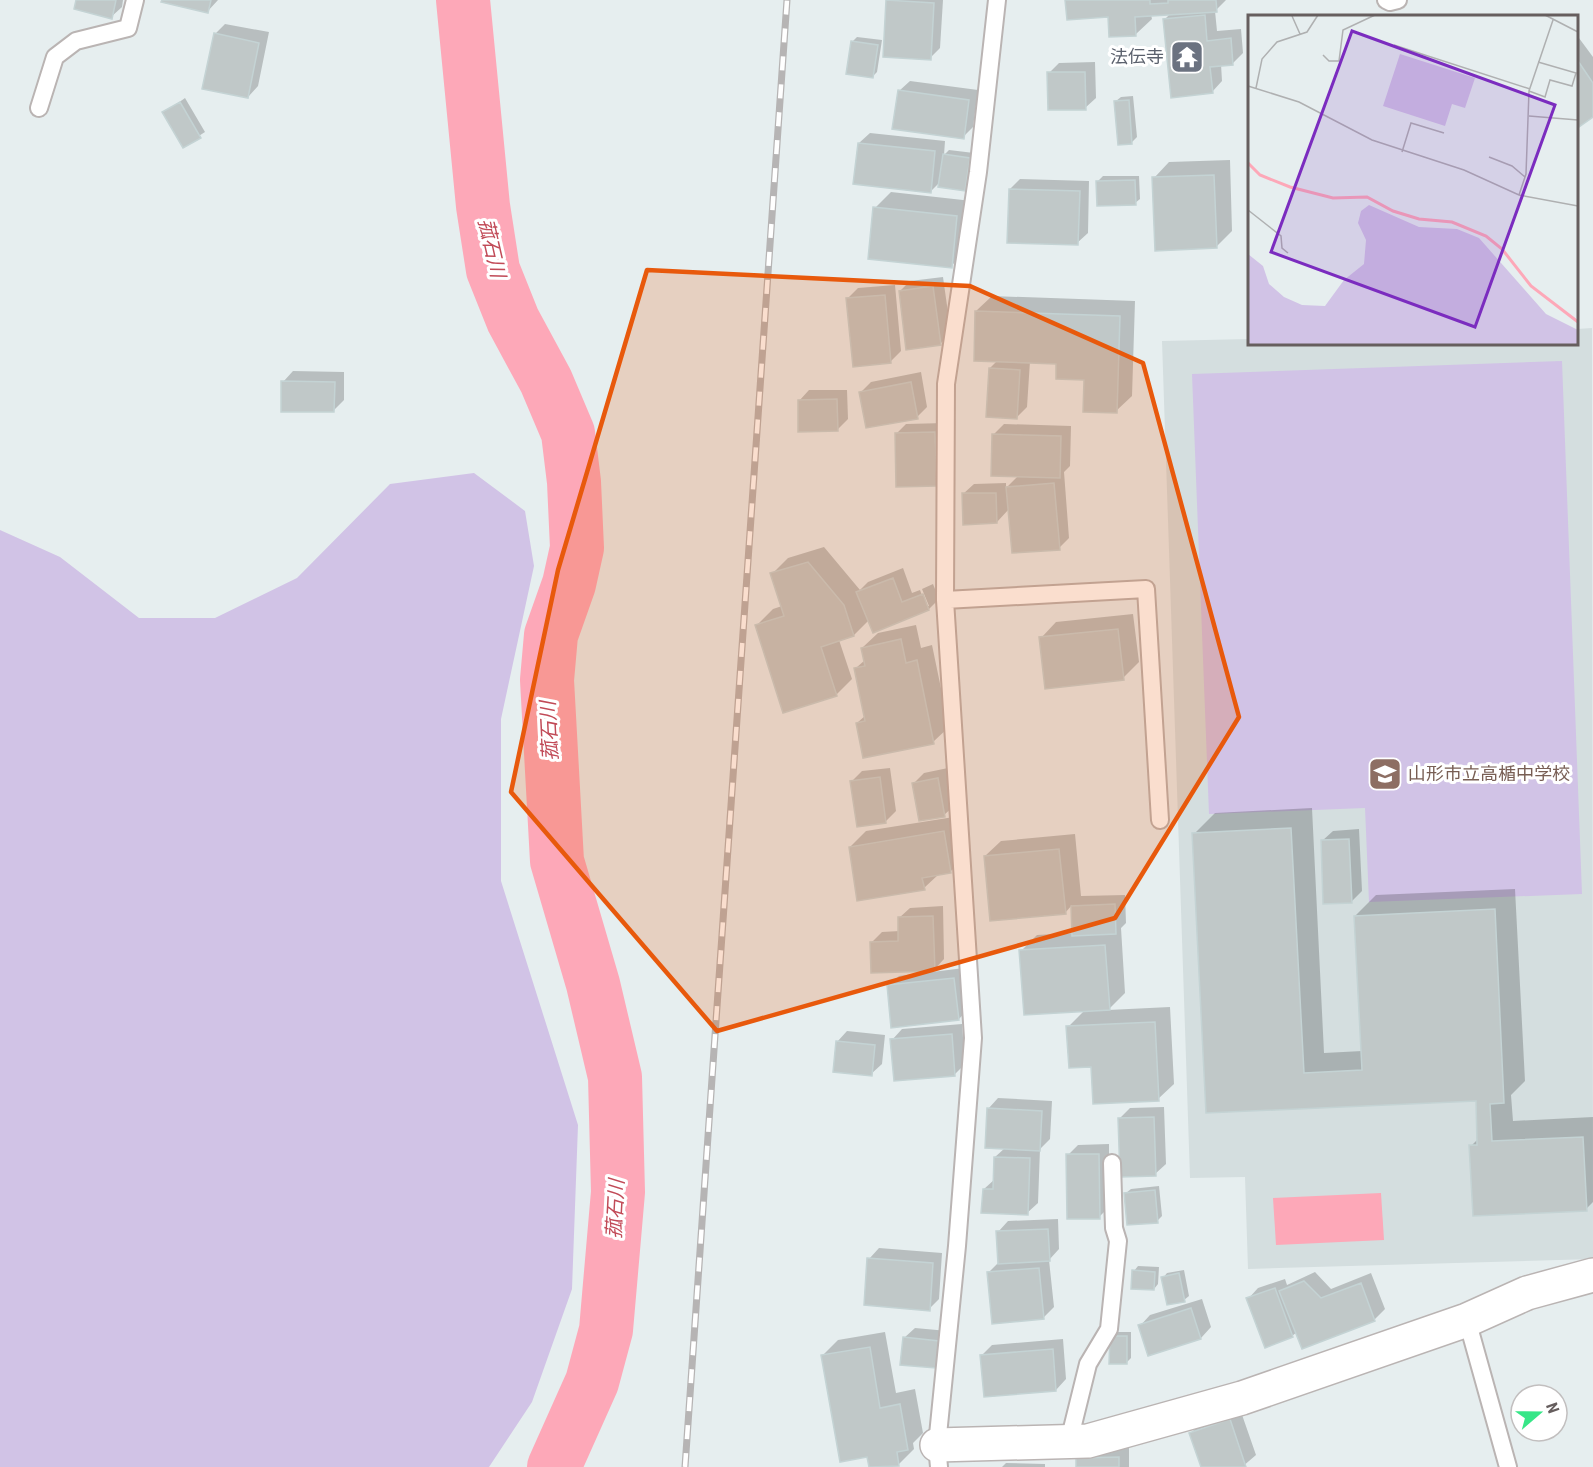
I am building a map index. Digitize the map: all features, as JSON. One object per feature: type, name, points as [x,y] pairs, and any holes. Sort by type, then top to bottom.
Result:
[{"type":"street","points":[[938,1456],[1069,1441],[1088,1441],[1242,1398],[1467,1320],[1527,1293],[1593,1275]]},
{"type":"lane","points":[[39,108],[55,57],[76,41],[128,28],[135,0]]},
{"type":"lane","points":[[938,1456],[973,1038],[945,600],[946,384],[978,172],[997,0]]},
{"type":"lane","points":[[1386,0],[1390,2],[1398,0]]},
{"type":"lane","points":[[945,600],[1146,589],[1160,820]]},
{"type":"lane","points":[[1069,1441],[1088,1364],[1109,1329],[1119,1242],[1114,1228],[1112,1163]]},
{"type":"lane","points":[[1467,1320],[1508,1467]]},
{"type":"highlighted area","points":[[647,270],[970,286],[1143,363],[1239,717],[1115,918],[717,1031],[511,792],[558,570]]},
{"type":"shaded area","name":"山形市立高楯中学校","points":[[1592,328],[1593,1259],[1248,1269],[1245,1177],[1190,1178],[1162,341],[1248,339],[1248,345],[1578,345],[1578,329]]},
{"type":"shaded area","points":[[1562,361],[1582,894],[1369,902],[1365,808],[1209,814],[1192,374]]},
{"type":"shaded area","points":[[474,473],[525,511],[534,566],[501,719],[501,881],[578,1125],[572,1289],[532,1402],[489,1467],[0,1467],[0,530],[60,557],[139,618],[215,618],[297,578],[390,484]]},
{"type":"shaded area","points":[[1381,1193],[1384,1240],[1276,1245],[1273,1198]]},
{"type":"building","points":[[76,0],[116,0],[112,19],[74,9]]},
{"type":"building","points":[[162,0],[211,0],[208,13],[161,2]]},
{"type":"building","points":[[886,0],[934,3],[931,60],[883,57]]},
{"type":"building","points":[[1065,0],[1150,0],[1150,4],[1168,3],[1168,0],[1216,0],[1217,12],[1135,17],[1136,36],[1109,37],[1108,17],[1067,20]]},
{"type":"building","points":[[1205,15],[1207,41],[1231,38],[1233,65],[1210,67],[1213,93],[1171,98],[1163,19]]},
{"type":"building","points":[[214,33],[259,43],[248,98],[202,89]]},
{"type":"building","points":[[851,41],[878,45],[873,78],[846,74]]},
{"type":"building","points":[[1578,61],[1593,83],[1593,117],[1578,128]]},
{"type":"building","points":[[1047,72],[1085,72],[1086,110],[1048,110]]},
{"type":"building","points":[[898,90],[969,100],[964,139],[892,129]]},
{"type":"building","points":[[1129,100],[1132,144],[1118,145],[1114,101]]},
{"type":"building","points":[[180,102],[201,138],[183,148],[162,112]]},
{"type":"building","points":[[858,143],[935,151],[931,193],[853,184]]},
{"type":"building","points":[[943,154],[970,158],[965,191],[938,187]]},
{"type":"building","points":[[1214,175],[1217,248],[1155,251],[1152,177]]},
{"type":"building","points":[[1135,180],[1136,205],[1097,206],[1096,181]]},
{"type":"building","points":[[1009,189],[1080,191],[1078,245],[1007,243]]},
{"type":"building","points":[[873,207],[957,216],[952,268],[868,259]]},
{"type":"building","points":[[933,286],[941,345],[906,350],[899,291]]},
{"type":"building","points":[[885,295],[891,363],[853,367],[846,298]]},
{"type":"building","points":[[975,311],[1120,316],[1117,413],[1083,412],[1084,380],[1056,379],[1056,364],[974,361]]},
{"type":"building","points":[[989,368],[1020,370],[1017,419],[986,417]]},
{"type":"building","points":[[281,381],[335,382],[334,412],[281,412]]},
{"type":"building","points":[[911,382],[918,419],[866,428],[859,392]]},
{"type":"building","points":[[837,399],[838,431],[798,432],[798,400]]},
{"type":"building","points":[[935,432],[937,486],[896,487],[895,433]]},
{"type":"building","points":[[992,434],[1061,436],[1060,478],[991,476]]},
{"type":"building","points":[[1054,483],[1060,550],[1012,553],[1006,487]]},
{"type":"building","points":[[962,493],[996,493],[997,523],[963,525]]},
{"type":"building","points":[[808,562],[844,605],[854,636],[821,647],[837,696],[783,713],[755,625],[784,616],[770,573]]},
{"type":"building","points":[[893,578],[902,602],[923,594],[929,610],[873,633],[856,592]]},
{"type":"building","points":[[1118,629],[1124,680],[1045,689],[1039,637]]},
{"type":"building","points":[[901,639],[906,663],[917,660],[934,744],[863,758],[856,723],[865,721],[854,668],[865,666],[861,648]]},
{"type":"building","points":[[880,777],[886,823],[857,827],[850,781]]},
{"type":"building","points":[[938,778],[945,817],[919,821],[912,783]]},
{"type":"building","points":[[1291,828],[1304,1073],[1362,1070],[1354,916],[1495,909],[1504,1103],[1490,1104],[1492,1141],[1583,1137],[1587,1211],[1473,1216],[1469,1145],[1477,1145],[1476,1101],[1206,1113],[1192,833]]},
{"type":"building","points":[[944,831],[951,873],[922,878],[925,890],[857,901],[849,847]]},
{"type":"building","points":[[1349,839],[1352,903],[1323,904],[1321,840]]},
{"type":"building","points":[[1059,849],[1066,914],[990,921],[984,856]]},
{"type":"building","points":[[1115,904],[1116,934],[1072,936],[1071,906]]},
{"type":"building","points":[[933,916],[935,971],[871,973],[870,942],[898,941],[898,917]]},
{"type":"building","points":[[1105,945],[1110,1010],[1024,1015],[1019,950]]},
{"type":"building","points":[[954,978],[959,1020],[891,1028],[887,985]]},
{"type":"building","points":[[1155,1022],[1159,1101],[1093,1104],[1091,1067],[1069,1068],[1066,1026]]},
{"type":"building","points":[[952,1034],[955,1076],[894,1081],[890,1039]]},
{"type":"building","points":[[836,1041],[875,1045],[872,1076],[833,1072]]},
{"type":"building","points":[[987,1108],[1042,1111],[1040,1151],[985,1148]]},
{"type":"building","points":[[1154,1117],[1156,1176],[1120,1177],[1118,1118]]},
{"type":"building","points":[[1066,1154],[1099,1154],[1100,1219],[1067,1219]]},
{"type":"building","points":[[994,1157],[1030,1158],[1028,1215],[981,1213],[983,1189],[993,1189]]},
{"type":"building","points":[[1155,1190],[1158,1223],[1127,1225],[1124,1193]]},
{"type":"building","points":[[1048,1229],[1050,1261],[998,1264],[996,1231]]},
{"type":"building","points":[[867,1258],[933,1263],[930,1311],[864,1305]]},
{"type":"building","points":[[1039,1268],[1044,1319],[992,1324],[987,1272]]},
{"type":"building","points":[[1132,1270],[1155,1272],[1154,1290],[1131,1289]]},
{"type":"building","points":[[1179,1273],[1185,1302],[1167,1305],[1161,1277]]},
{"type":"building","points":[[1304,1281],[1321,1298],[1361,1283],[1375,1321],[1302,1349],[1279,1291]]},
{"type":"building","points":[[1275,1288],[1293,1337],[1265,1348],[1246,1298]]},
{"type":"building","points":[[1191,1308],[1201,1339],[1148,1356],[1138,1325]]},
{"type":"building","points":[[1110,1336],[1127,1336],[1127,1364],[1109,1364]]},
{"type":"building","points":[[903,1337],[939,1341],[936,1368],[900,1365]]},
{"type":"building","points":[[870,1347],[880,1408],[900,1404],[908,1450],[897,1452],[899,1466],[869,1467],[867,1457],[840,1462],[821,1355]]},
{"type":"building","points":[[1053,1349],[1056,1391],[984,1397],[980,1355]]},
{"type":"building","points":[[1230,1419],[1246,1467],[1201,1467],[1189,1433]]},
{"type":"building","points":[[1119,1457],[1119,1467],[1076,1467],[1076,1458]]},
{"type":"waterway","name":"菰石川","points":[[463,0],[483,206],[493,270],[513,320],[546,381],[568,433],[574,482],[577,548],[569,584],[551,635],[547,680],[557,861],[593,984],[615,1077],[618,1192],[606,1330],[592,1382],[554,1467]]},
{"type":"railway","points":[[685,1467],[787,0]]},
{"type":"place","name":"法伝寺","points":[[1187,57]]},
{"type":"place","name":"山形市立高楯中学校","points":[[1385,774]]}]
